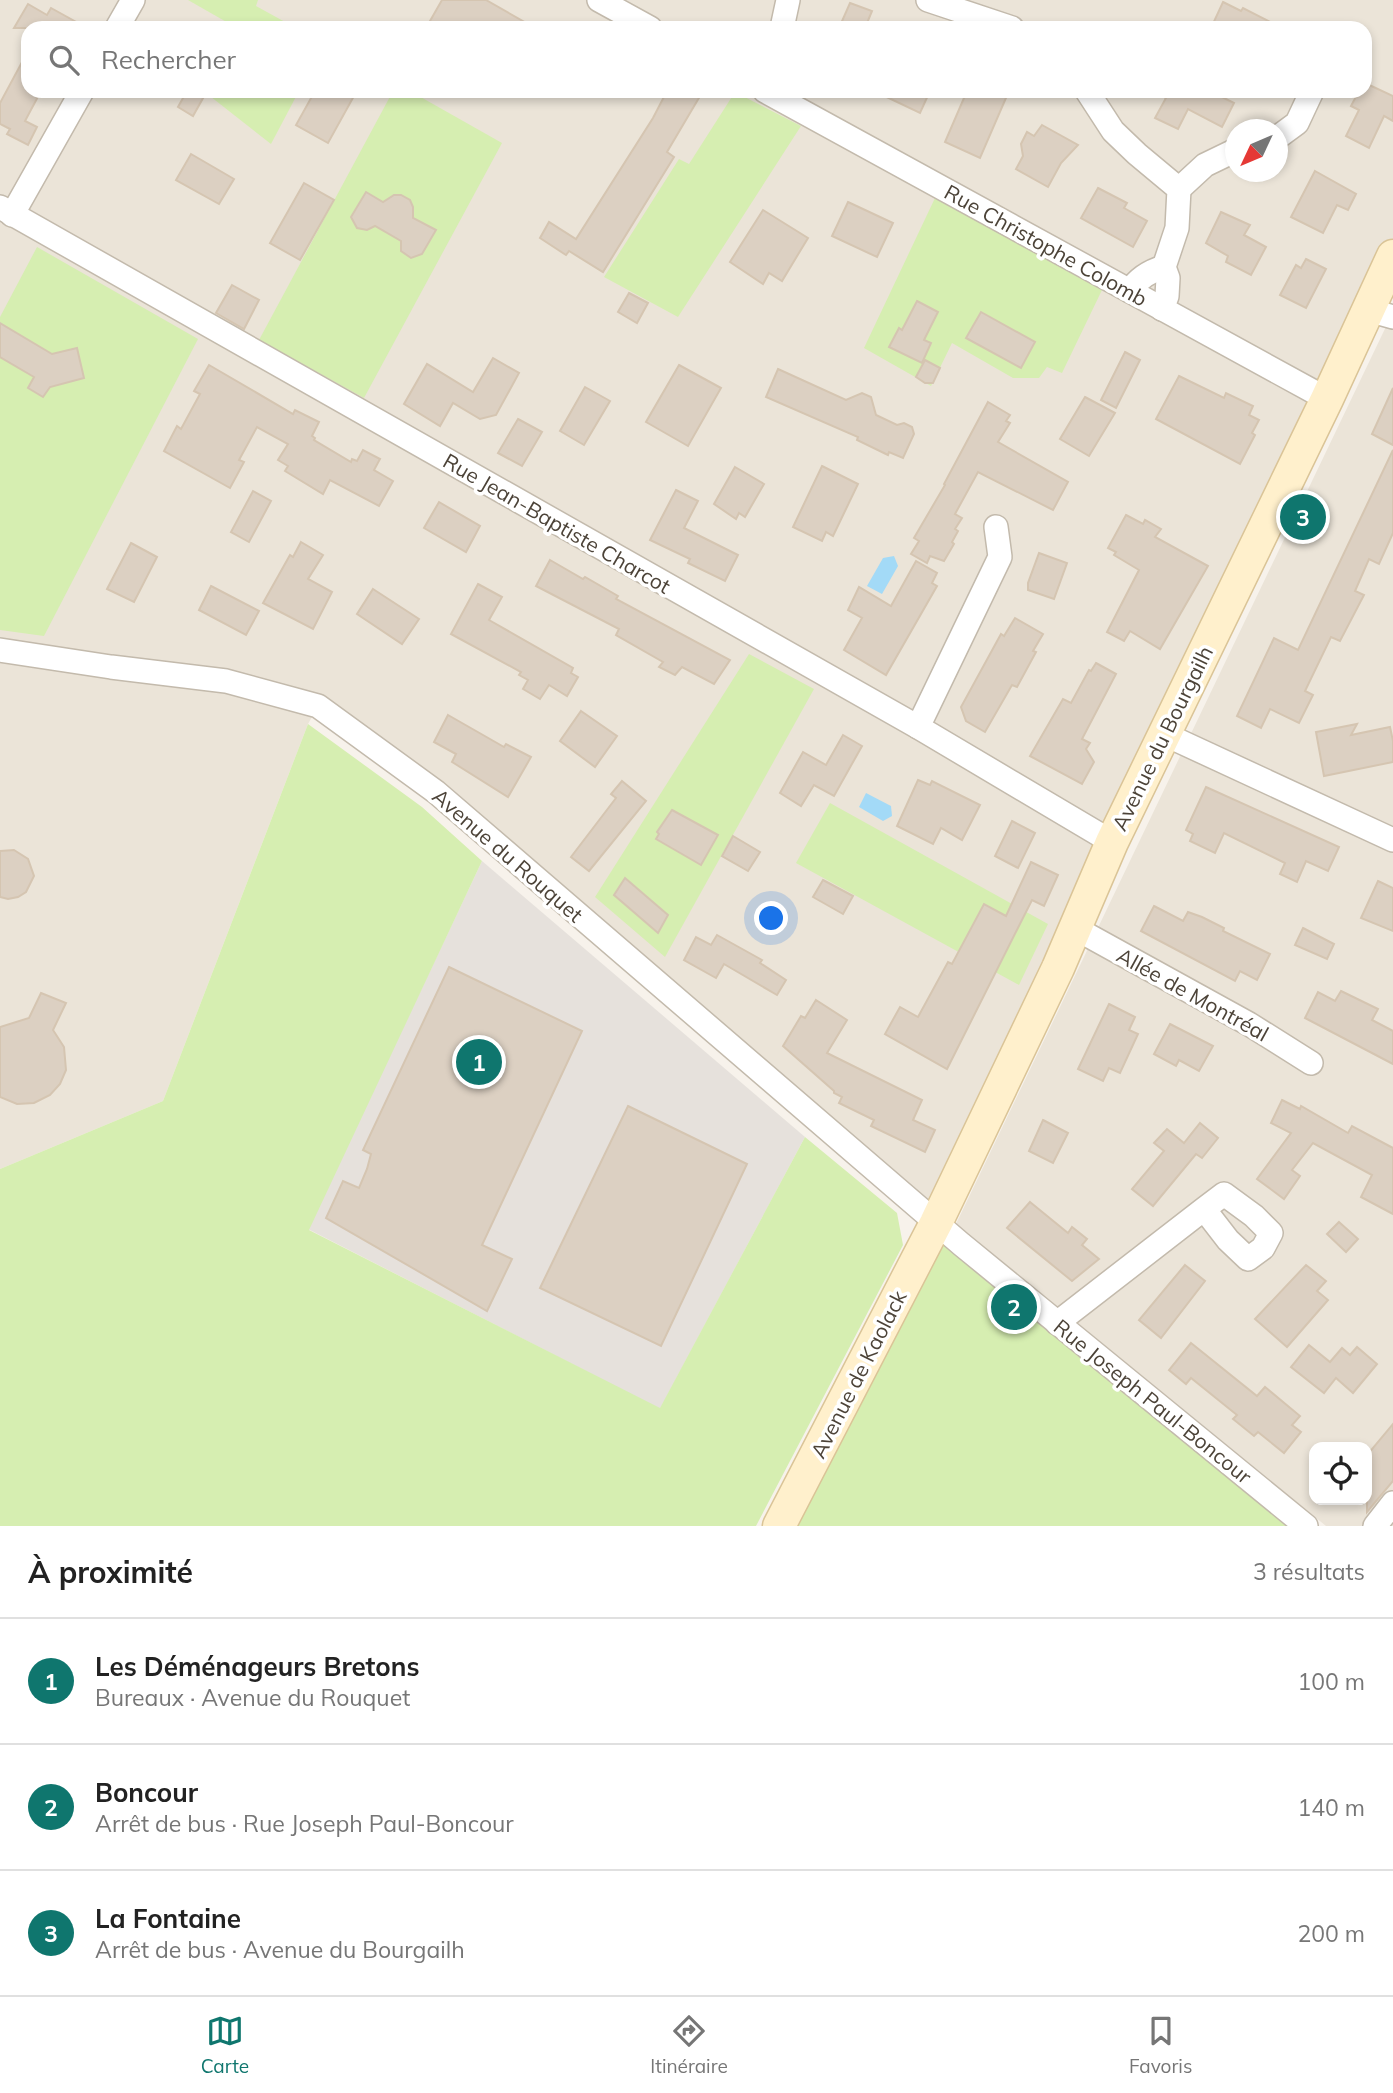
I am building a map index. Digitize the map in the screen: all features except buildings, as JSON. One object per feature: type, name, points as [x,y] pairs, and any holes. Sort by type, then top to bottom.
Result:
[{"type":"main road","name":"Avenue du Bourgailh","points":[[936,1223],[1058,968],[1073,927],[1112,842],[1327,399],[1380,313],[1393,256]]},
{"type":"main road","name":"Avenue de Kaolack","points":[[779,1526],[936,1223]]},
{"type":"street","points":[[121,21],[133,0]]},
{"type":"street","points":[[598,0],[637,21]]},
{"type":"street","points":[[784,21],[788,0]]},
{"type":"street","points":[[928,0],[991,21]]},
{"type":"street","points":[[6,211],[78,98]]},
{"type":"street","name":"Rue Christophe Colomb","points":[[781,98],[1327,399]]},
{"type":"street","points":[[1092,98],[1114,131],[1136,154],[1179,188]]},
{"type":"street","points":[[1288,131],[1297,122],[1309,98]]},
{"type":"street","points":[[1162,309],[1167,296],[1168,278],[1164,267],[1177,228],[1179,188],[1205,165],[1225,155]]},
{"type":"street","name":"Rue Jean-Baptiste Charcot","points":[[6,211],[918,727],[1112,842]]},
{"type":"street","points":[[1130,291],[1149,272],[1164,267]]},
{"type":"street","points":[[918,727],[1000,557],[996,527]]},
{"type":"street","name":"Avenue du Rouquet","points":[[0,650],[226,681],[318,706],[436,792],[936,1223]]},
{"type":"street","points":[[1164,734],[1393,840]]},
{"type":"street","name":"Allée de Montréal","points":[[1073,927],[1249,1024],[1311,1063]]},
{"type":"street","points":[[1057,1324],[1204,1209]]},
{"type":"street","name":"Rue Joseph Paul-Boncour","points":[[936,1223],[1306,1526]]},
{"type":"street","points":[[1375,1526],[1393,1503]]},
{"type":"shaded area","points":[[0,0],[1393,0],[1393,256],[936,1223],[318,706],[308,724],[163,1101],[0,1169]]},
{"type":"shaded area","points":[[1393,312],[1393,1526],[1326,1526],[956,1224]]},
{"type":"shaded area","points":[[482,861],[805,1137],[660,1409],[308,1229]]},
{"type":"green space","points":[[188,0],[258,0],[256,6],[283,21],[225,21]]},
{"type":"green space","points":[[212,98],[295,98],[271,144]]},
{"type":"green space","points":[[389,98],[422,98],[502,143],[364,398],[259,340]]},
{"type":"green space","points":[[731,98],[747,98],[801,126],[678,317],[604,277],[679,159],[689,164]]},
{"type":"green space","points":[[935,198],[1102,290],[1062,373],[1047,367],[1039,378],[1013,378],[952,343],[931,386],[864,348]]},
{"type":"green space","points":[[37,247],[198,339],[44,636],[0,630],[0,317]]},
{"type":"green space","points":[[749,654],[814,689],[665,957],[595,897]]},
{"type":"green space","points":[[308,724],[422,807],[482,861],[309,1230],[660,1408],[805,1137],[897,1213],[903,1245],[756,1526],[0,1526],[0,1169],[163,1101]]},
{"type":"green space","points":[[830,803],[1048,924],[1019,985],[796,863]]},
{"type":"green space","points":[[936,1223],[1306,1526],[779,1526]]},
{"type":"water","points":[[894,556],[898,566],[882,594],[867,586],[883,558]]},
{"type":"water","points":[[866,793],[891,806],[892,816],[883,821],[859,807]]},
{"type":"place","name":"La Fontaine","points":[[1303,517]]},
{"type":"place","name":"Les Déménageurs Bretons","points":[[479,1062]]},
{"type":"place","name":"Boncour","points":[[1014,1307]]}]
